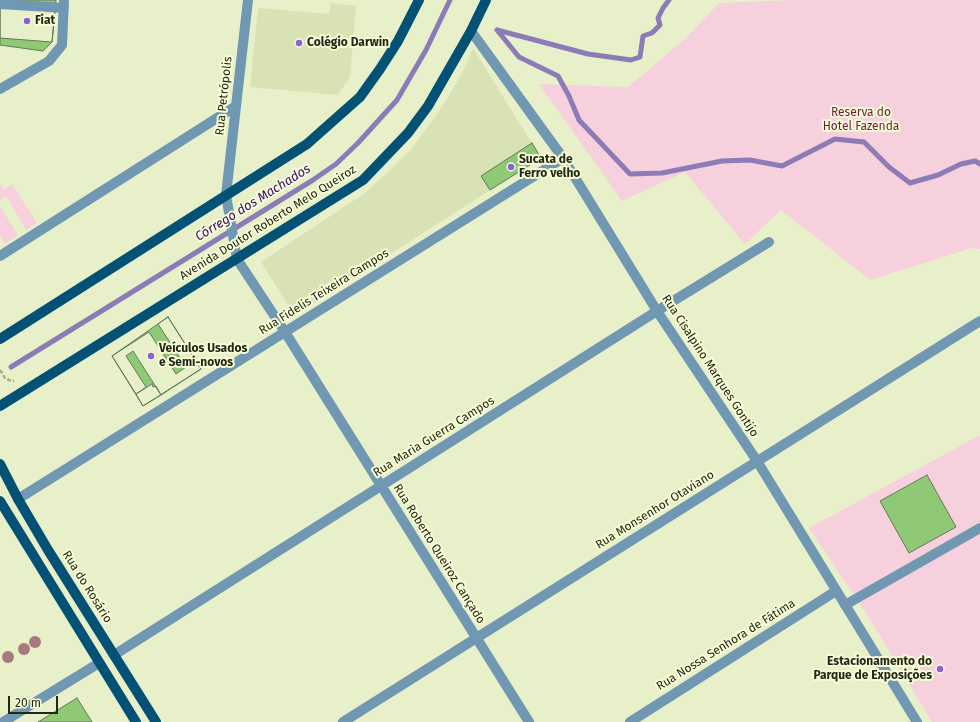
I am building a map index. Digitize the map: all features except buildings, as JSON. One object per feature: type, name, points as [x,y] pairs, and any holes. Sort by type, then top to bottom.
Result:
[{"type":"main road","points":[[0,339],[307,144],[360,97],[398,41],[419,0]]},
{"type":"main road","name":"Avenida Doutor Roberto Melo Queiroz","points":[[0,406],[363,180],[408,133],[428,106],[471,31],[486,0]]},
{"type":"main road","name":"Rua do Rosário","points":[[0,464],[18,499],[156,722]]},
{"type":"main road","points":[[0,501],[136,722]]},
{"type":"street","name":"Rua Petrópolis","points":[[237,259],[226,195],[248,0]]},
{"type":"street","points":[[0,4],[64,4],[62,45],[49,60],[0,89]]},
{"type":"street","name":"Rua Cisalpino Marques Gontijo","points":[[471,31],[563,158],[657,311],[757,461],[917,722]]},
{"type":"street","points":[[0,256],[236,106]]},
{"type":"street","name":"Rua Fidelis Teixeira Campos","points":[[18,499],[563,158]]},
{"type":"street","name":"Rua Maria Guerra Campos","points":[[114,655],[657,311],[769,242]]},
{"type":"street","name":"Rua Roberto Queiroz Cançado","points":[[237,259],[285,332],[529,722]]},
{"type":"street","name":"Rua Monsenhor Otaviano","points":[[343,722],[980,320]]},
{"type":"street","points":[[845,605],[980,528]]},
{"type":"street","name":"Rua Nossa Senhora de Fátima","points":[[630,722],[836,591]]},
{"type":"street","points":[[3,722],[99,663]]},
{"type":"path","points":[[0,370],[5,378],[11,382],[16,381]]},
{"type":"shaded area","points":[[331,3],[356,6],[350,77],[338,95],[250,87],[258,8],[329,14]]},
{"type":"shaded area","points":[[473,48],[541,158],[294,315],[261,262],[365,193],[412,148],[440,110],[462,73]]},
{"type":"green space","name":"Reserva do Hotel Fazenda","points":[[793,0],[980,0],[980,249],[972,248],[870,280],[781,210],[745,244],[685,172],[622,201],[539,84],[628,87],[685,39],[719,3]]},
{"type":"green space","points":[[0,184],[4,189],[12,184],[37,223],[26,230],[6,196],[0,200]]},
{"type":"green space","points":[[0,206],[18,235],[5,244],[0,236]]},
{"type":"green space","points":[[980,435],[980,722],[932,722],[868,616],[809,528]]},
{"type":"waterway","name":"Córrego dos Machados","points":[[11,367],[313,180],[336,164],[358,143],[397,100],[426,50],[450,0]]},
{"type":"waterway","points":[[497,30],[588,54],[631,60],[640,57],[643,36],[652,33],[660,25],[658,18],[669,0]]},
{"type":"waterway","points":[[497,30],[519,57],[558,76],[569,96],[579,120],[630,174],[662,173],[722,161],[750,160],[782,166],[835,139],[864,142],[889,167],[910,183],[938,175],[961,164],[975,161],[980,164]]},
{"type":"place","name":"Fiat","points":[[27,21]]},
{"type":"place","name":"Colégio Darwin","points":[[299,43]]},
{"type":"place","name":"Sucata de Ferro velho","points":[[511,167]]},
{"type":"place","name":"Veículos Usados e Semi-novos","points":[[151,356]]},
{"type":"place","name":"Estacionamento do Parque de Exposições","points":[[940,669]]}]
